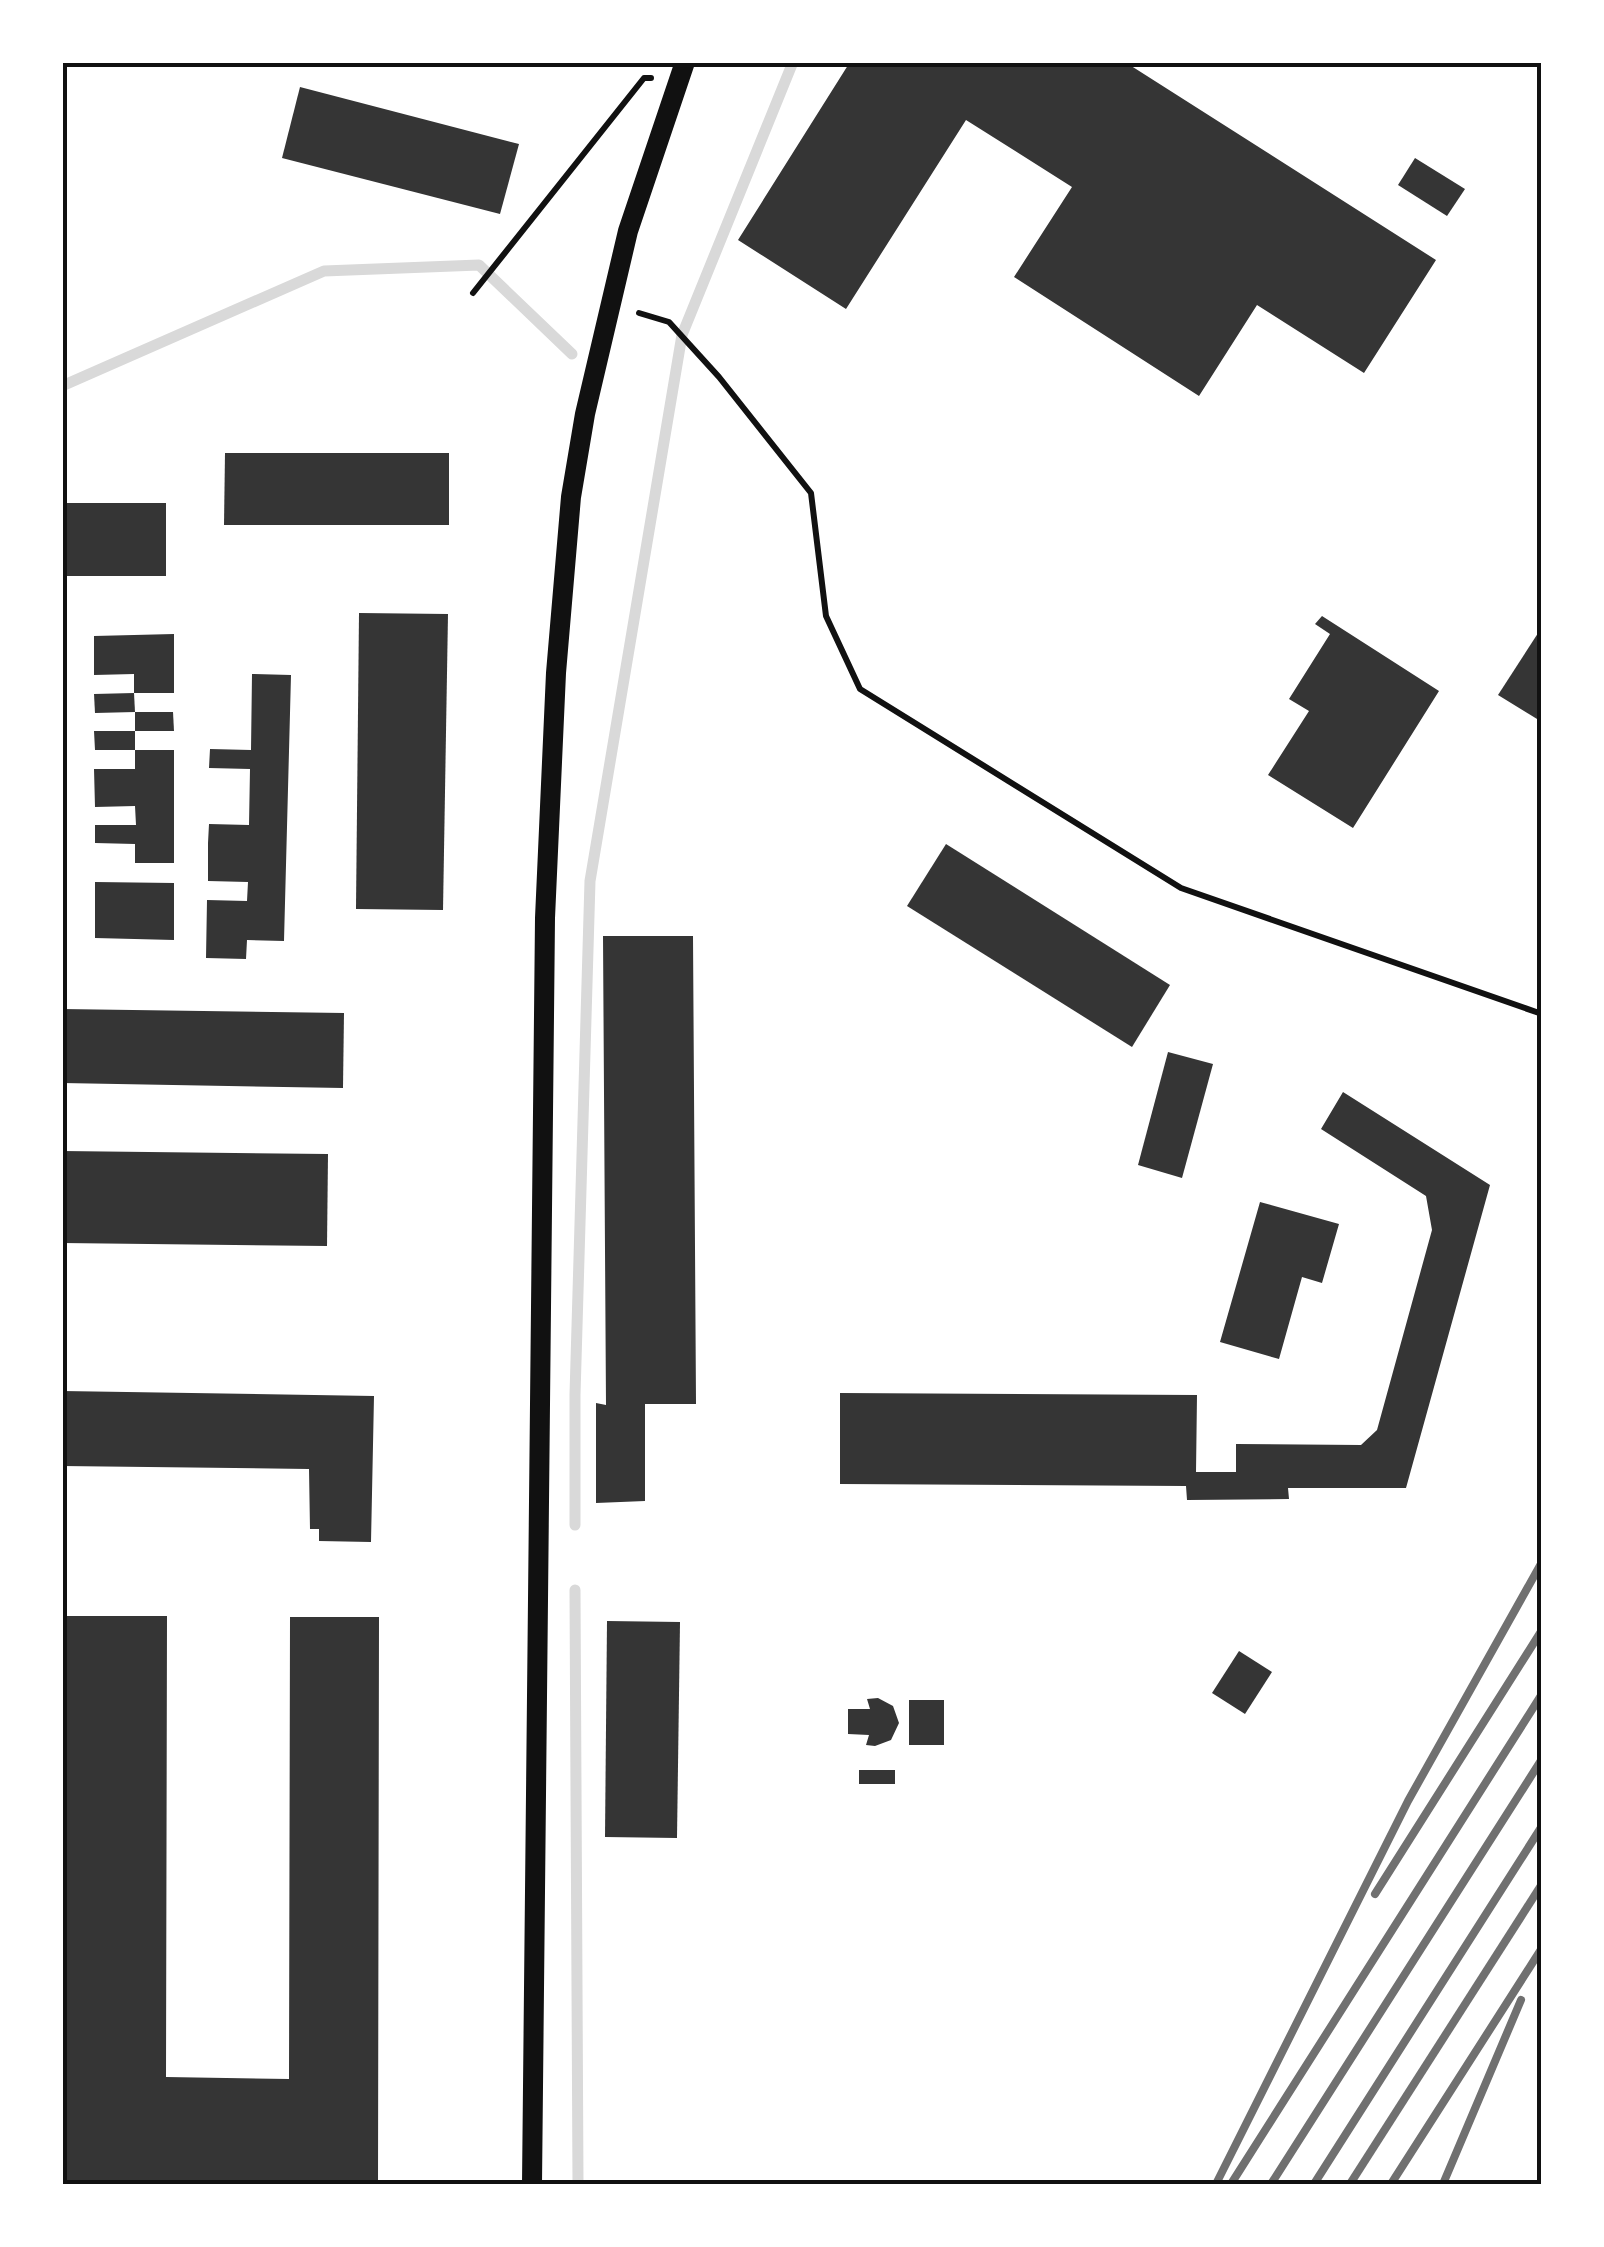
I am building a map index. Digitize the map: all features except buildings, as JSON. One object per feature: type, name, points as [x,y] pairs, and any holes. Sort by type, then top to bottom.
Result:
[{"type":"main road","points":[[532,2184],[549,828],[556,674],[572,497],[585,414],[628,231],[682,71]]},
{"type":"path","points":[[473,293],[644,78],[682,71]]},
{"type":"path","points":[[609,304],[669,322],[812,493],[826,616],[860,689],[1181,888],[1542,1014]]},
{"type":"waterway","points":[[575,1525],[575,1395],[590,881],[682,335],[793,62]]},
{"type":"waterway","points":[[62,386],[324,271],[479,265],[572,354]]},
{"type":"waterway","points":[[575,1590],[578,2184]]},
{"type":"railway","points":[[1216,2184],[1408,1801],[1542,1562]]},
{"type":"railway","points":[[1375,1894],[1542,1630]]},
{"type":"railway","points":[[1231,2184],[1542,1694]]},
{"type":"railway","points":[[1271,2184],[1542,1759]]},
{"type":"railway","points":[[1314,2184],[1542,1826]]},
{"type":"railway","points":[[1350,2184],[1542,1884]]},
{"type":"railway","points":[[1391,2184],[1542,1948]]},
{"type":"railway","points":[[1443,2184],[1521,2000]]}]
